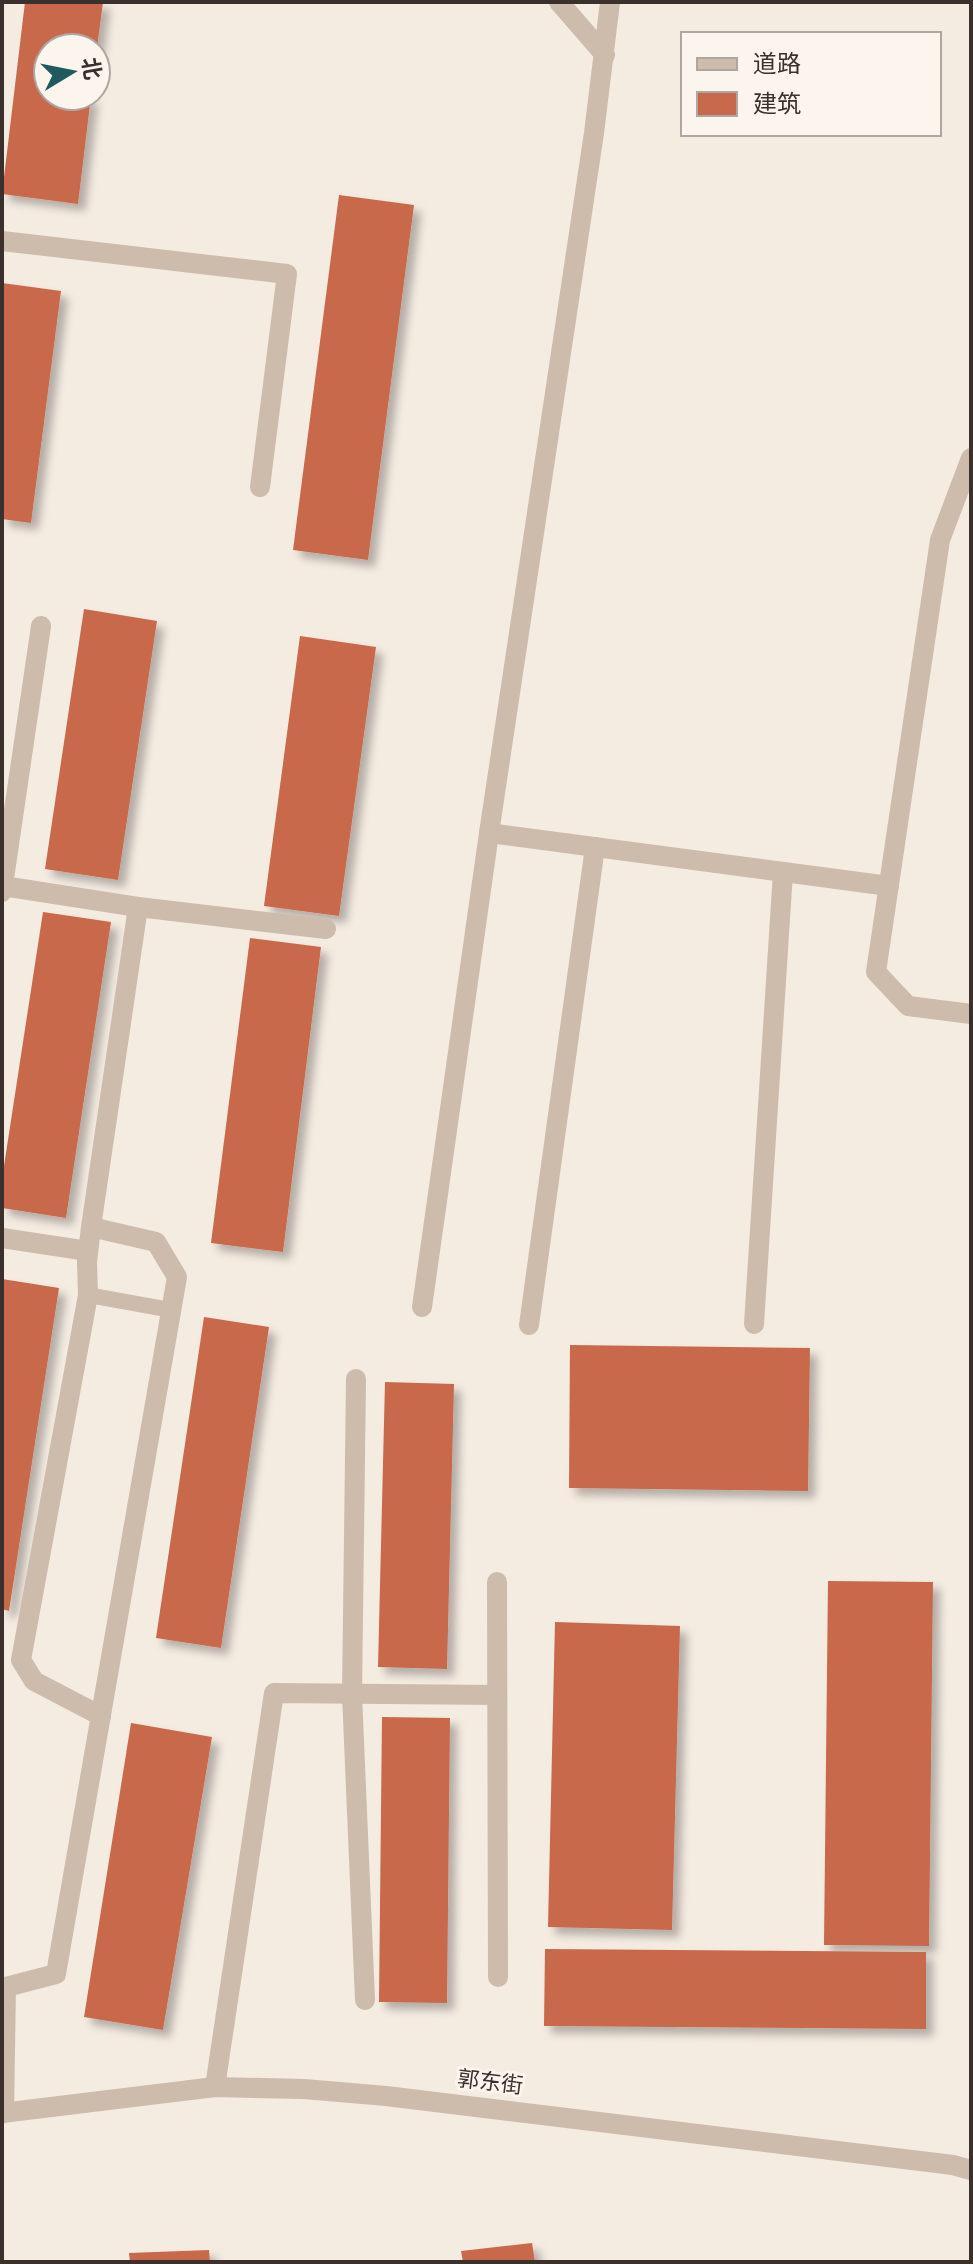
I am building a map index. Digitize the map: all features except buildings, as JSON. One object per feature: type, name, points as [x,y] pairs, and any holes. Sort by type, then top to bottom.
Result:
[{"type":"street","points":[[559,2],[605,55]]},
{"type":"street","points":[[422,1307],[605,55],[610,2]]},
{"type":"street","points":[[2,241],[287,274],[260,487]]},
{"type":"street","points":[[971,458],[940,540],[876,972],[908,1006],[971,1014]]},
{"type":"street","points":[[2,892],[41,626]]},
{"type":"street","points":[[489,833],[889,886]]},
{"type":"street","points":[[529,1325],[595,847]]},
{"type":"street","points":[[754,1324],[783,872]]},
{"type":"street","points":[[3,886],[138,907],[326,929]]},
{"type":"street","points":[[101,1716],[34,1681],[21,1660],[88,1295],[91,1227],[138,907]]},
{"type":"street","points":[[3,2113],[6,1987],[56,1974],[177,1277],[156,1242],[91,1227]]},
{"type":"street","points":[[2,1238],[88,1251]]},
{"type":"street","points":[[356,1379],[352,1694],[365,2000]]},
{"type":"street","points":[[497,1582],[498,1977]]},
{"type":"street","points":[[215,2087],[274,1693],[497,1695]]},
{"type":"street","name":"郭东街","points":[[3,2113],[215,2087],[304,2089],[386,2096],[922,2161],[971,2170]]},
{"type":"lane","points":[[88,1295],[171,1310]]}]
